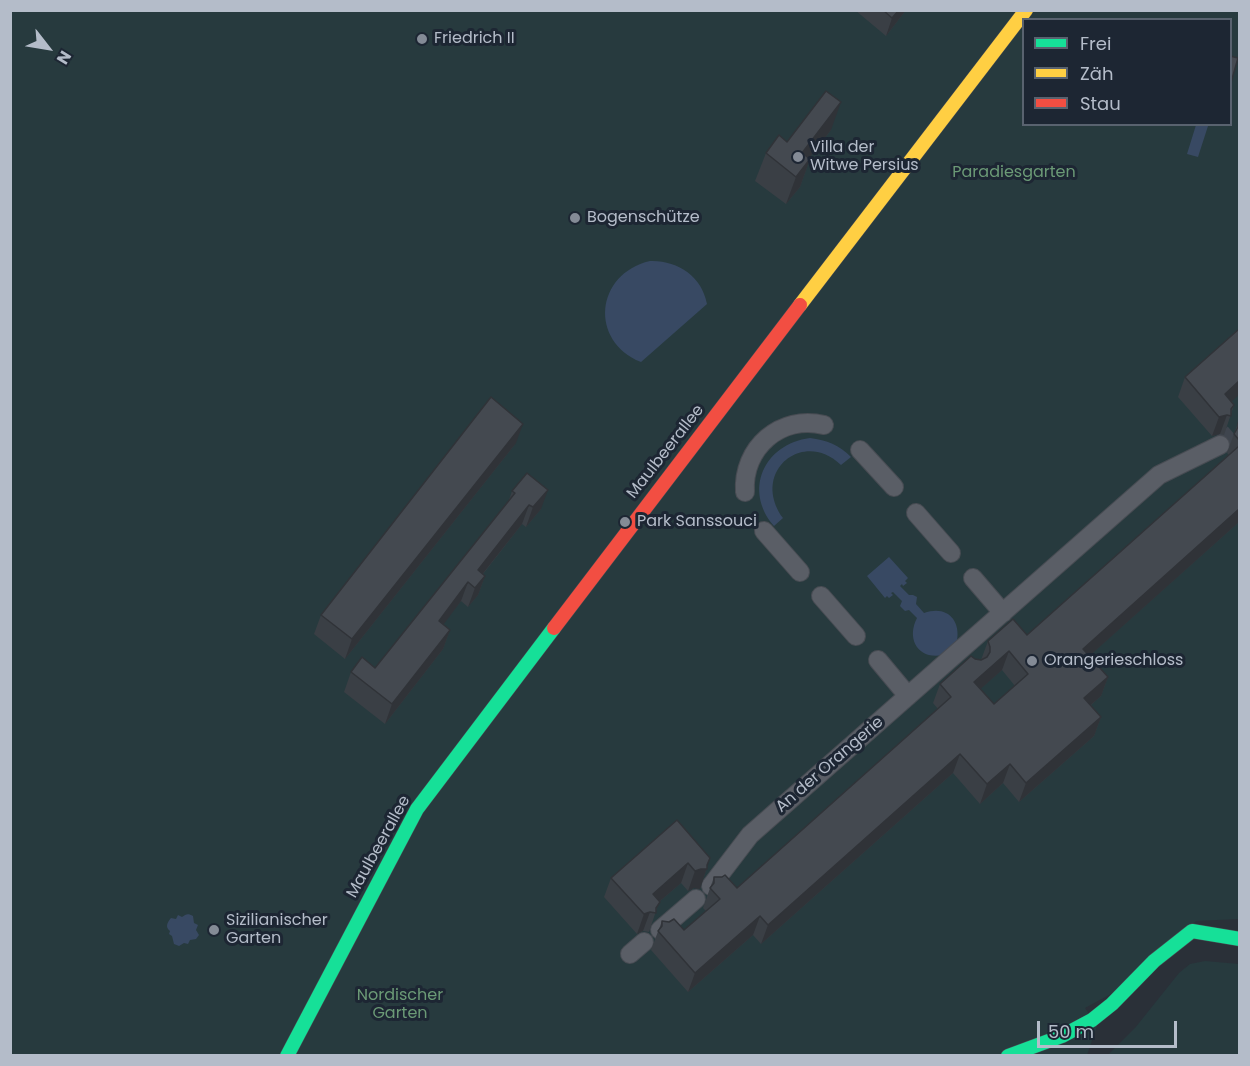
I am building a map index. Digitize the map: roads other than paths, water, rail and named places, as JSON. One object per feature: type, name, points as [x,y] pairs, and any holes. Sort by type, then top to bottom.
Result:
[{"type":"street","name":"Maulbeerallee","points":[[287,1056],[417,809],[640,513],[1026,10]]},
{"type":"street","points":[[740,486],[748,453],[762,435],[778,430],[784,421],[802,422],[816,419]]},
{"type":"street","name":"An der Orangerie","points":[[711,886],[750,835],[1159,475],[1221,445]]},
{"type":"street","points":[[860,450],[894,487]]},
{"type":"street","points":[[916,513],[951,553]]},
{"type":"street","points":[[764,531],[800,572]]},
{"type":"street","points":[[973,578],[1003,613]]},
{"type":"street","points":[[821,596],[856,636]]},
{"type":"street","points":[[958,652],[972,668]]},
{"type":"street","points":[[878,660],[908,696]]},
{"type":"street","points":[[660,930],[696,899]]},
{"type":"street","points":[[1008,1056],[1061,1036],[1104,1012],[1143,970],[1192,931],[1239,939]]},
{"type":"street","points":[[630,954],[644,942]]},
{"type":"water","points":[[1196,126],[1208,126],[1198,157],[1187,154]]},
{"type":"water","points":[[650,261],[670,263],[687,272],[700,285],[707,304],[641,362],[624,352],[613,339],[606,324],[605,308],[609,293],[618,279],[632,268]]},
{"type":"water","points":[[810,438],[832,444],[851,457],[841,465],[826,455],[811,451],[797,453],[785,460],[777,471],[773,485],[774,501],[783,518],[774,526],[760,498],[763,471],[770,459],[781,449],[794,442]]},
{"type":"water","points":[[889,557],[908,578],[905,581],[907,583],[900,586],[909,595],[917,597],[916,604],[924,613],[945,612],[954,620],[958,633],[957,641],[943,655],[927,654],[916,646],[913,633],[917,618],[909,610],[905,611],[900,606],[902,601],[893,592],[889,598],[887,596],[885,598],[867,576]]},
{"type":"water","points":[[178,915],[193,916],[194,923],[198,925],[196,930],[199,935],[196,939],[190,940],[188,944],[184,943],[179,946],[174,944],[167,926],[171,918],[176,919]]},
{"type":"tunnel","points":[[1220,445],[1235,432]]},
{"type":"place","name":"Friedrich II","points":[[422,39]]},
{"type":"place","name":"Villa der Witwe Persius","points":[[798,157]]},
{"type":"place","name":"Bogenschütze","points":[[575,218]]},
{"type":"place","name":"Park Sanssouci","points":[[625,522]]},
{"type":"place","name":"Orangerieschloss","points":[[1032,661]]},
{"type":"place","name":"Sizilianischer Garten","points":[[214,930]]},
{"type":"park label","name":"Paradiesgarten","points":[[1014,173]]},
{"type":"park label","name":"Nordischer Garten","points":[[400,1005]]}]
